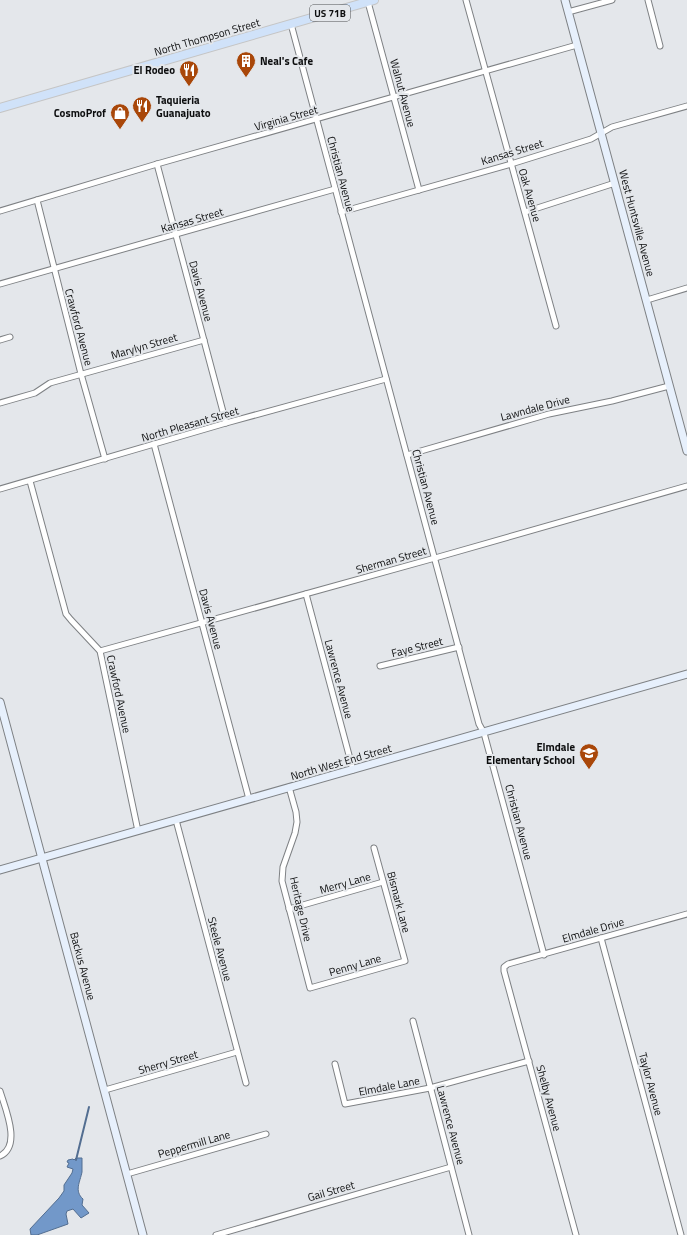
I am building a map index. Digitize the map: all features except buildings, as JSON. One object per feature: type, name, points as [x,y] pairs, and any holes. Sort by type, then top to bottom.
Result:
[{"type":"main road","name":"North Thompson Street","points":[[0,108],[371,1]]},
{"type":"street","name":"Oak Avenue","points":[[466,0],[556,326]]},
{"type":"street","name":"West Huntsville Avenue","points":[[565,0],[687,451]]},
{"type":"street","points":[[568,12],[612,0]]},
{"type":"street","points":[[648,0],[660,46]]},
{"type":"street","name":"Walnut Avenue","points":[[371,1],[394,98],[419,190]]},
{"type":"street","name":"Christian Avenue","points":[[291,24],[479,724],[484,733],[544,955]]},
{"type":"street","name":"Virginia Street","points":[[0,211],[157,164],[577,45]]},
{"type":"street","name":"Kansas Street","points":[[341,212],[511,164],[590,139],[612,127],[687,106]]},
{"type":"street","name":"Davis Avenue","points":[[157,164],[226,423]]},
{"type":"street","points":[[525,212],[615,184]]},
{"type":"street","name":"Kansas Street","points":[[0,284],[335,189]]},
{"type":"street","name":"Crawford Avenue","points":[[37,200],[81,374],[105,459]]},
{"type":"street","points":[[647,300],[687,288]]},
{"type":"street","points":[[0,340],[10,337]]},
{"type":"street","name":"Marylyn Street","points":[[0,403],[34,393],[50,382],[204,340]]},
{"type":"street","name":"North Pleasant Street","points":[[0,489],[226,423],[386,379]]},
{"type":"street","name":"Lawndale Drive","points":[[407,455],[548,414],[612,401],[669,386]]},
{"type":"street","name":"Davis Avenue","points":[[154,444],[249,799]]},
{"type":"street","name":"Crawford Avenue","points":[[30,481],[66,614],[100,651],[138,831]]},
{"type":"street","name":"Sherman Street","points":[[100,651],[687,486]]},
{"type":"street","name":"Lawrence Avenue","points":[[306,594],[353,770]]},
{"type":"street","name":"Faye Street","points":[[380,666],[459,647]]},
{"type":"street","name":"North West End Street","points":[[0,870],[687,674]]},
{"type":"street","name":"Backus Avenue","points":[[0,702],[143,1235]]},
{"type":"street","name":"Heritage Drive","points":[[289,787],[296,812],[297,822],[295,833],[283,867],[282,881],[310,988]]},
{"type":"street","name":"Steele Avenue","points":[[176,820],[246,1083]]},
{"type":"street","name":"Bismark Lane","points":[[374,848],[405,961]]},
{"type":"street","name":"Merry Lane","points":[[289,909],[383,882]]},
{"type":"street","name":"Elmdale Drive","points":[[504,967],[508,964],[687,914]]},
{"type":"street","name":"Taylor Avenue","points":[[601,938],[681,1235]]},
{"type":"street","name":"Penny Lane","points":[[310,988],[405,961]]},
{"type":"street","name":"Shelby Avenue","points":[[504,967],[576,1235]]},
{"type":"street","name":"Lawrence Avenue","points":[[413,1021],[469,1235]]},
{"type":"street","name":"Sherry Street","points":[[105,1090],[237,1052]]},
{"type":"street","name":"Elmdale Lane","points":[[336,1064],[345,1104],[430,1088],[529,1061]]},
{"type":"street","points":[[0,1091],[12,1141],[9,1148],[0,1156]]},
{"type":"street","name":"Peppermill Lane","points":[[127,1174],[266,1134]]},
{"type":"street","name":"Gail Street","points":[[216,1235],[451,1167]]},
{"type":"water","points":[[76,1158],[82,1158],[82,1172],[78,1190],[83,1199],[82,1205],[89,1213],[81,1218],[73,1209],[67,1211],[66,1214],[68,1224],[37,1235],[31,1235],[30,1229],[64,1191],[64,1185],[73,1169],[67,1167],[69,1163],[67,1162],[68,1160],[74,1160]]},
{"type":"waterway","points":[[76,1160],[89,1107]]},
{"type":"place","name":"Neal's Cafe","points":[[246,78]]},
{"type":"place","name":"El Rodeo","points":[[189,87]]},
{"type":"place","name":"Taquieria Guanajuato","points":[[142,123]]},
{"type":"place","name":"CosmoProf","points":[[120,130]]},
{"type":"place","name":"Elmdale Elementary School","points":[[589,770]]}]
